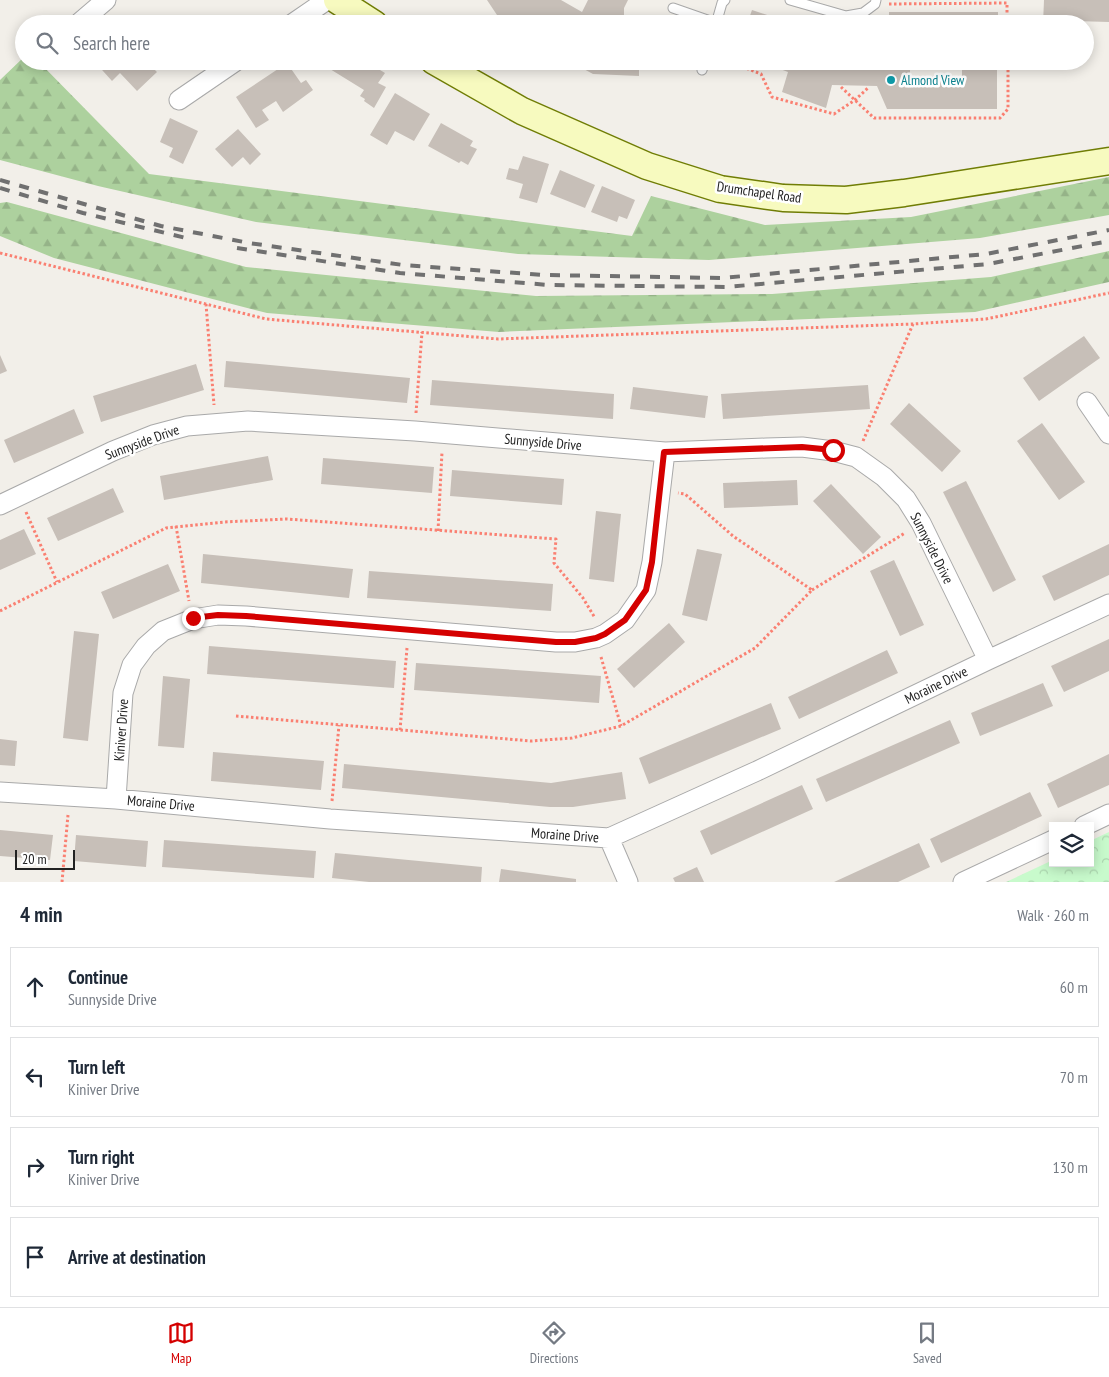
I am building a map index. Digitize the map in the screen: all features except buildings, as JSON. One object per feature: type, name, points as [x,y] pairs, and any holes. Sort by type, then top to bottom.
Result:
[{"type":"street","points":[[88,15],[106,0]]},
{"type":"street","points":[[305,15],[327,0]]},
{"type":"street","points":[[337,0],[360,15]]},
{"type":"street","points":[[179,100],[223,70]]},
{"type":"street","name":"Drumchapel Road","points":[[450,70],[522,112],[647,166],[720,189],[783,198],[846,200],[904,193],[1109,160]]},
{"type":"street","points":[[1087,402],[1109,434]]},
{"type":"street","name":"Sunnyside Drive","points":[[6,498],[153,435],[187,426],[248,421],[414,431],[664,452],[802,447],[833,450],[856,458],[884,477],[906,499],[921,523],[988,660]]},
{"type":"street","name":"Kiniver Drive","points":[[116,799],[123,694],[132,665],[146,646],[163,631],[193,618],[218,615],[246,616],[556,642],[575,642],[600,636],[625,620],[646,590],[652,562],[664,452]]},
{"type":"street","name":"Moraine Drive","points":[[0,792],[116,799],[330,819],[609,838],[757,771],[1109,604]]},
{"type":"street","points":[[1092,822],[1109,814]]},
{"type":"street","points":[[609,838],[628,882]]},
{"type":"street","points":[[963,882],[1049,842]]},
{"type":"lane","points":[[719,15],[725,0]]},
{"type":"lane","points":[[790,0],[842,15]]},
{"type":"lane","points":[[850,15],[863,12],[875,2]]},
{"type":"lane","points":[[673,8],[692,15]]},
{"type":"path","points":[[875,2],[1007,3],[1007,15]]},
{"type":"path","points":[[751,70],[761,74],[772,97],[834,114],[855,100],[869,87]]},
{"type":"path","points":[[841,87],[874,118],[1000,118],[1008,109],[1008,70]]},
{"type":"path","points":[[0,253],[266,319],[498,339],[913,324],[986,319],[1109,293]]},
{"type":"path","points":[[206,304],[216,423]]},
{"type":"path","points":[[856,458],[913,324]]},
{"type":"path","points":[[414,431],[422,332]]},
{"type":"path","points":[[438,531],[443,434]]},
{"type":"path","points":[[660,491],[685,494],[733,536],[812,590]]},
{"type":"path","points":[[6,498],[57,582]]},
{"type":"path","points":[[0,611],[166,528],[176,526],[287,519],[556,539],[554,563],[583,598],[600,636],[621,726]]},
{"type":"path","points":[[236,716],[530,741],[572,738],[621,726],[755,648],[812,590],[921,523]]},
{"type":"path","points":[[176,526],[193,618]]},
{"type":"path","points":[[400,730],[409,630]]},
{"type":"path","points":[[330,819],[340,725]]},
{"type":"path","points":[[62,882],[69,796]]},
{"type":"green space","points":[[15,66],[15,70],[47,70],[149,174],[632,236],[651,196],[765,225],[911,217],[1109,177],[1109,215],[980,238],[709,260],[518,254],[256,222],[98,186],[0,160],[0,80]]},
{"type":"green space","points":[[7,202],[246,267],[536,296],[772,294],[991,277],[1109,251],[1109,282],[975,312],[499,332],[267,313],[54,258],[0,236],[0,203]]},
{"type":"green space","points":[[1109,832],[1109,882],[1006,882],[1049,862],[1049,867],[1094,867],[1094,839]]},
{"type":"railway","points":[[0,180],[161,226],[249,243],[403,265],[544,275],[722,278],[986,254],[1109,230]]},
{"type":"railway","points":[[0,188],[83,213],[186,238]]},
{"type":"railway","points":[[237,248],[400,273],[549,285],[726,287],[988,264],[1109,241]]},
{"type":"place","name":"Almond View","points":[[891,80]]},
{"type":"route","points":[[193,618],[218,615],[246,616],[556,642],[575,642],[596,638],[625,620],[646,590],[652,562],[664,452],[802,447],[833,450]]}]
